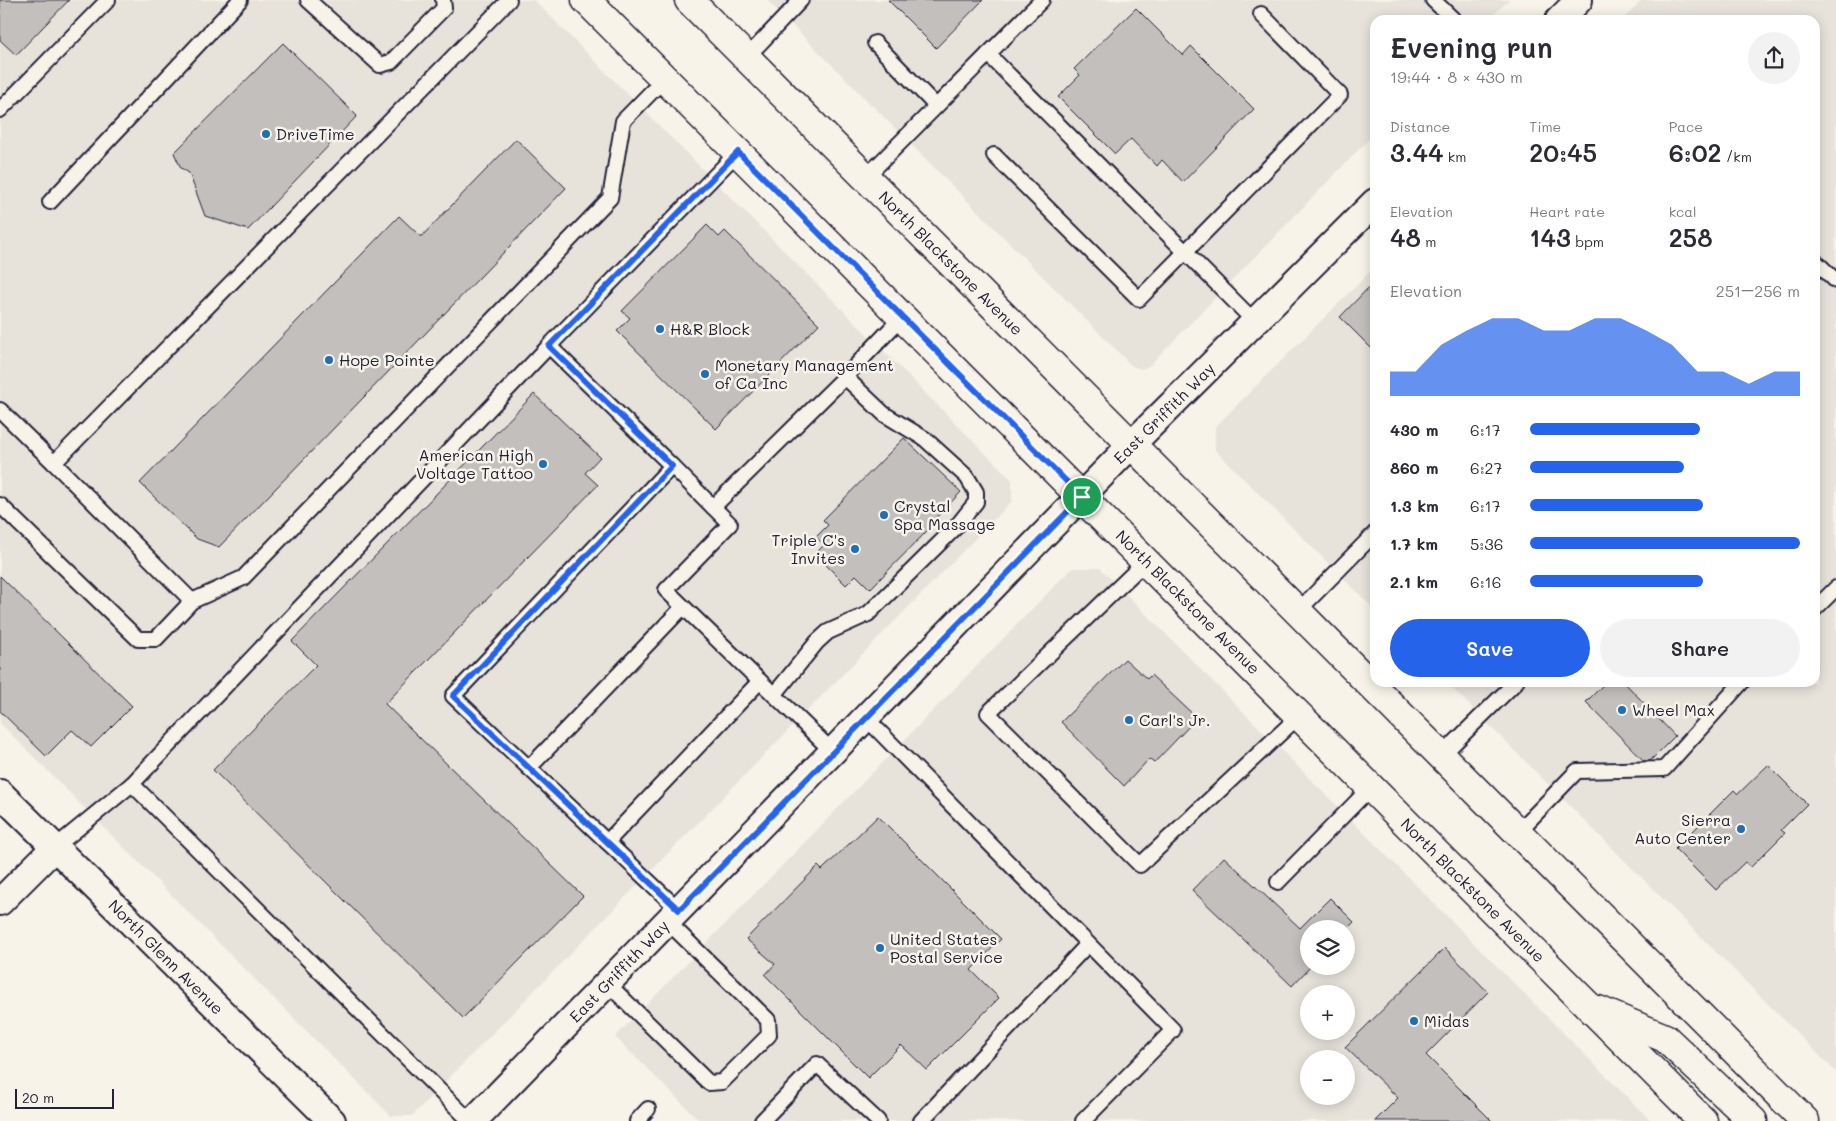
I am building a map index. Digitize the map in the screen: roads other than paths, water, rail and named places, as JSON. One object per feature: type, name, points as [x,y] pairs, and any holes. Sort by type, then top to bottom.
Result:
[{"type":"main road","name":"North Blackstone Avenue","points":[[586,0],[1703,1121]]},
{"type":"main road","name":"North Blackstone Avenue","points":[[688,0],[1370,683]]},
{"type":"main road","name":"North Blackstone Avenue","points":[[1374,687],[1805,1121]]},
{"type":"main road","points":[[1590,1007],[1665,1038],[1753,1121]]},
{"type":"street","name":"East Griffith Way","points":[[472,1121],[1132,444],[1370,207]]},
{"type":"street","name":"North Glenn Avenue","points":[[0,793],[332,1121]]},
{"type":"street","points":[[0,902],[54,848]]},
{"type":"lane","points":[[0,110],[108,0]]},
{"type":"lane","points":[[50,202],[240,0]]},
{"type":"lane","points":[[308,0],[380,65],[390,62],[444,8],[443,0]]},
{"type":"lane","points":[[54,463],[510,0]]},
{"type":"lane","points":[[746,58],[801,0]]},
{"type":"lane","points":[[866,177],[1042,0]]},
{"type":"lane","points":[[1433,0],[1449,15]]},
{"type":"lane","points":[[994,155],[1139,300],[1340,95],[1261,14]]},
{"type":"lane","points":[[875,43],[936,106]]},
{"type":"lane","points":[[988,54],[1255,322]]},
{"type":"lane","points":[[0,505],[138,639],[156,639],[192,601],[243,578],[610,198],[623,121],[664,79]]},
{"type":"lane","points":[[54,848],[132,784],[549,346],[738,152]]},
{"type":"lane","points":[[1820,266],[1836,281]]},
{"type":"lane","points":[[713,507],[845,377],[902,317]]},
{"type":"lane","points":[[549,346],[730,524],[666,590],[833,752]]},
{"type":"lane","points":[[774,695],[817,642],[828,632],[868,614],[956,527],[976,502],[976,492],[967,477],[925,439],[884,414],[845,377]]},
{"type":"lane","points":[[0,410],[192,601]]},
{"type":"lane","points":[[607,983],[709,1083],[722,1082],[769,1034],[768,1020],[607,842],[453,696],[672,466]]},
{"type":"lane","points":[[1298,611],[1370,538]]},
{"type":"lane","points":[[1146,561],[988,713],[1140,865],[1300,715]]},
{"type":"lane","points":[[1820,604],[1836,588]]},
{"type":"lane","points":[[529,768],[683,607]]},
{"type":"lane","points":[[607,842],[760,681]]},
{"type":"lane","points":[[1442,755],[1511,687]]},
{"type":"lane","points":[[1518,832],[1577,771],[1664,769],[1738,687]]},
{"type":"lane","points":[[866,718],[1173,1030],[1083,1121]]},
{"type":"lane","points":[[132,784],[472,1121]]},
{"type":"lane","points":[[1278,882],[1371,787]]},
{"type":"lane","points":[[921,1121],[1088,944]]},
{"type":"lane","points":[[762,1121],[818,1064],[878,1121]]},
{"type":"lane","points":[[637,1121],[648,1109]]},
{"type":"place","name":"DriveTime","points":[[266,134]]},
{"type":"place","name":"H&R Block","points":[[660,329]]},
{"type":"place","name":"Hope Pointe","points":[[329,360]]},
{"type":"place","name":"Monetary Management of Ca Inc","points":[[705,374]]},
{"type":"place","name":"American High Voltage Tattoo","points":[[543,464]]},
{"type":"place","name":"Crystal Spa Massage","points":[[884,515]]},
{"type":"place","name":"Triple C's Invites","points":[[855,549]]},
{"type":"place","name":"Wheel Max","points":[[1622,710]]},
{"type":"place","name":"Carl's Jr.","points":[[1129,720]]},
{"type":"place","name":"Sierra Auto Center","points":[[1741,829]]},
{"type":"place","name":"United States Postal Service","points":[[880,948]]},
{"type":"place","name":"Midas","points":[[1414,1021]]}]
